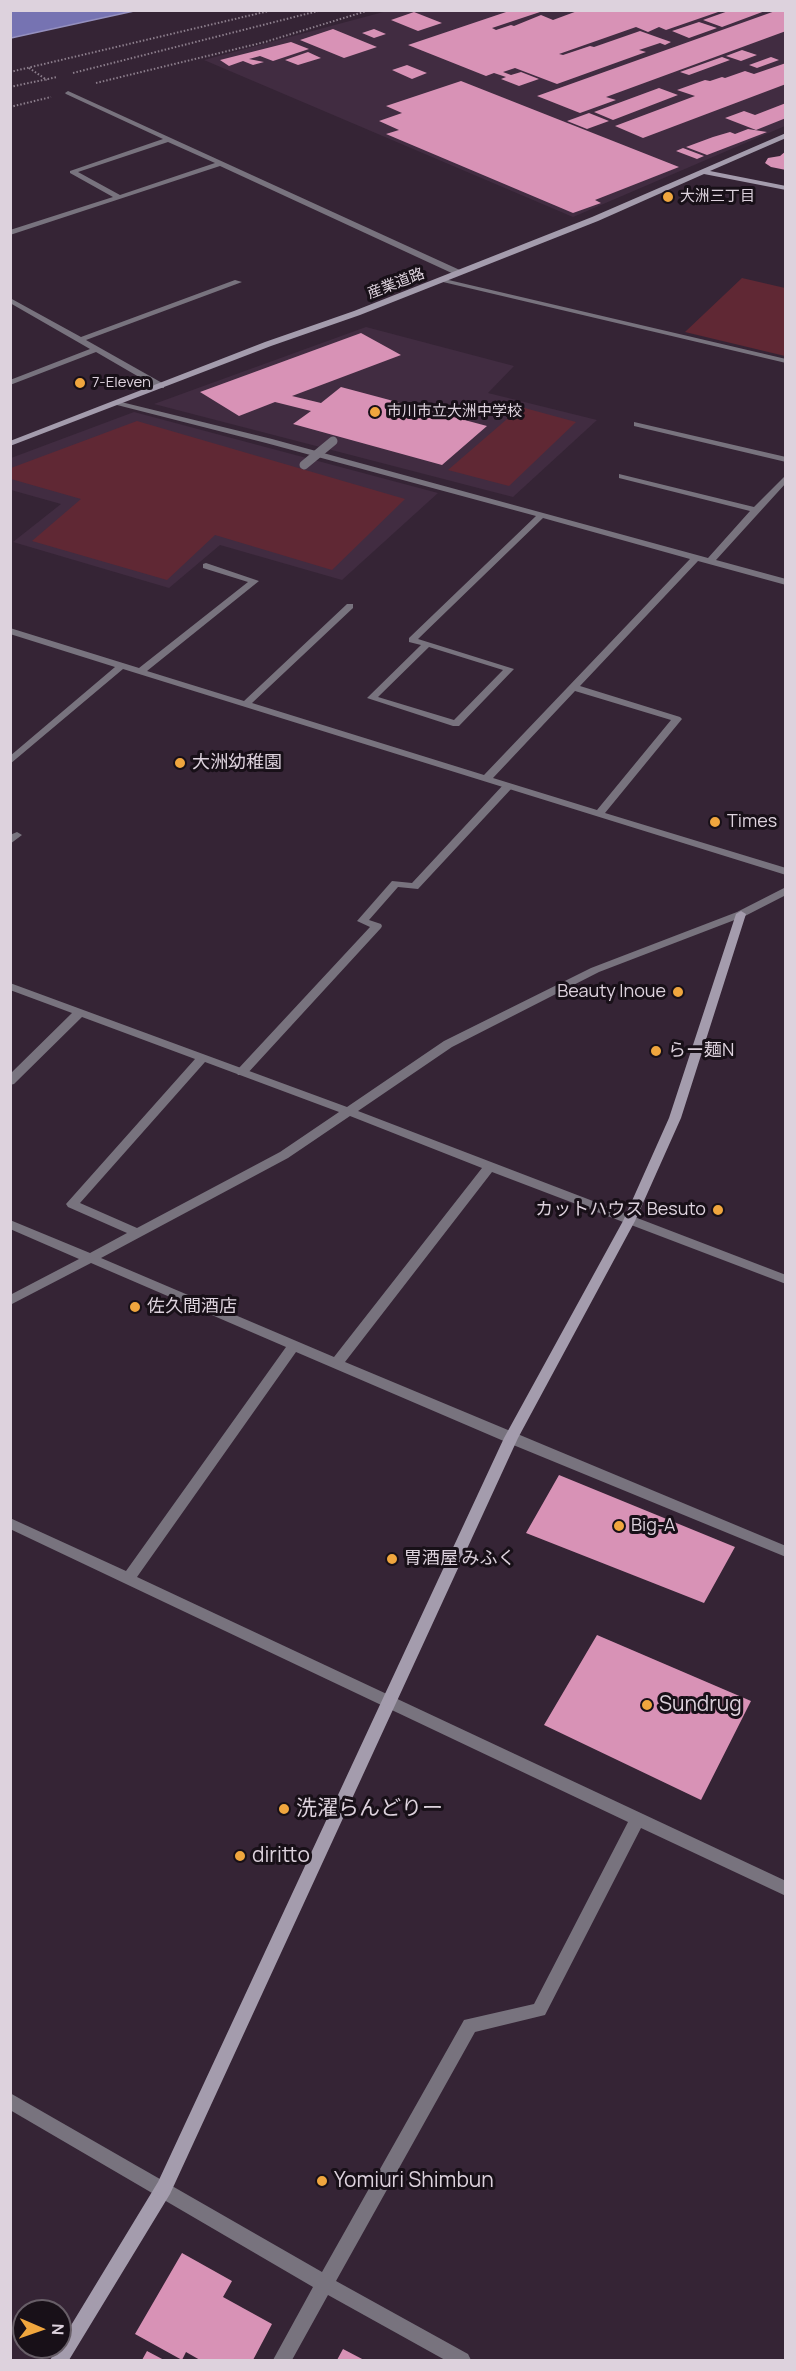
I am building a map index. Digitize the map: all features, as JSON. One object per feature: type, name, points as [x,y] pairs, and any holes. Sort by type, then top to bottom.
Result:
[{"type":"street","points":[[68,93],[459,273]]},
{"type":"street","name":"産業道路","points":[[10,444],[443,280],[595,219],[786,135]]},
{"type":"street","points":[[119,197],[72,172],[167,140]]},
{"type":"street","points":[[10,233],[219,164]]},
{"type":"street","points":[[701,171],[786,188]]},
{"type":"street","points":[[443,280],[786,361]]},
{"type":"street","points":[[80,340],[238,282]]},
{"type":"street","points":[[10,300],[161,386]]},
{"type":"street","points":[[10,383],[96,349]]},
{"type":"street","points":[[120,403],[269,441],[786,582]]},
{"type":"street","points":[[637,424],[786,460]]},
{"type":"street","points":[[304,465],[333,441]]},
{"type":"street","points":[[622,476],[756,510]]},
{"type":"street","points":[[710,561],[786,477]]},
{"type":"street","points":[[427,644],[372,698],[456,724],[510,669],[458,653],[427,644],[412,640],[541,516]]},
{"type":"street","points":[[486,779],[696,558]]},
{"type":"street","points":[[140,672],[255,581],[206,566]]},
{"type":"street","points":[[246,704],[350,606]]},
{"type":"street","points":[[10,632],[786,872]]},
{"type":"street","points":[[10,760],[121,666]]},
{"type":"street","points":[[573,687],[677,719],[599,814]]},
{"type":"street","points":[[242,1072],[377,926],[362,921],[396,883],[414,887],[508,786]]},
{"type":"street","points":[[10,1301],[284,1155],[448,1044],[595,970],[741,915],[786,890]]},
{"type":"street","points":[[59,2361],[164,2188],[391,1703],[511,1438],[629,1221],[675,1118],[741,915]]},
{"type":"street","points":[[10,986],[350,1112],[786,1280]]},
{"type":"street","points":[[10,1081],[80,1012]]},
{"type":"street","points":[[138,1233],[72,1204],[203,1058]]},
{"type":"street","points":[[337,1363],[489,1167]]},
{"type":"street","points":[[10,1224],[93,1257],[511,1438],[786,1552]]},
{"type":"street","points":[[128,1579],[294,1345]]},
{"type":"street","points":[[13,1527],[786,1889]]},
{"type":"street","points":[[282,2361],[470,2025],[538,2010],[637,1820]]},
{"type":"street","points":[[10,2101],[164,2188],[324,2284],[462,2361]]},
{"type":"path","points":[[10,72],[273,10]]},
{"type":"path","points":[[68,74],[322,10]]},
{"type":"path","points":[[10,106],[276,39],[370,10]]},
{"type":"path","points":[[29,68],[68,93]]},
{"type":"path","points":[[10,87],[57,76]]},
{"type":"shaded area","points":[[11,10],[134,11],[11,38]]},
{"type":"shaded area","points":[[387,11],[785,11],[785,126],[573,217],[204,60]]},
{"type":"shaded area","points":[[742,278],[785,288],[785,356],[685,332]]},
{"type":"shaded area","name":"市川市立大洲中学校","points":[[366,327],[514,366],[488,393],[597,420],[513,497],[154,404]]},
{"type":"shaded area","points":[[521,407],[576,422],[509,486],[448,470]]},
{"type":"shaded area","points":[[134,412],[438,493],[342,580],[220,545],[169,588],[13,542],[61,504],[11,490],[11,458]]},
{"type":"shaded area","points":[[137,421],[405,499],[332,570],[215,535],[167,580],[32,541],[81,499],[11,479],[11,468]]},
{"type":"building","points":[[512,10],[543,11],[492,28],[496,30],[514,26],[541,15],[553,20],[580,10],[721,11],[666,30],[659,27],[648,32],[636,27],[559,54],[594,47],[640,31],[671,42],[639,50],[646,52],[557,84],[515,68],[503,72],[511,75],[521,72],[539,79],[519,86],[501,79],[506,77],[494,73],[486,76],[408,45]]},
{"type":"building","points":[[731,10],[765,11],[722,27],[703,20]]},
{"type":"building","points":[[778,10],[786,10],[786,31],[606,97],[616,100],[580,113],[537,96]]},
{"type":"building","points":[[414,12],[442,23],[418,31],[391,20]]},
{"type":"building","points":[[699,22],[717,28],[689,38],[672,31]]},
{"type":"building","points":[[333,29],[377,47],[344,58],[300,40]]},
{"type":"building","points":[[374,29],[386,34],[374,38],[362,33]]},
{"type":"building","points":[[291,42],[309,49],[273,61],[260,56],[249,59],[264,62],[253,65],[243,61],[229,66],[220,60]]},
{"type":"building","points":[[742,50],[757,55],[741,61],[726,56]]},
{"type":"building","points":[[308,52],[321,58],[298,65],[285,60]]},
{"type":"building","points":[[722,57],[730,60],[689,75],[680,72]]},
{"type":"building","points":[[771,57],[779,60],[757,68],[749,65]]},
{"type":"building","points":[[786,63],[786,84],[643,138],[615,126],[695,96],[677,90],[705,80],[725,78],[745,71],[754,74]]},
{"type":"building","points":[[407,65],[427,73],[412,79],[392,70]]},
{"type":"building","points":[[461,81],[679,167],[595,200],[601,203],[573,213],[386,134],[399,130],[379,121],[402,113],[386,106]]},
{"type":"building","points":[[659,88],[678,95],[613,120],[594,112]]},
{"type":"building","points":[[786,103],[786,118],[756,130],[725,118],[744,111],[755,115]]},
{"type":"building","points":[[589,113],[609,121],[587,129],[567,121]]},
{"type":"building","points":[[748,129],[767,132],[707,155],[686,147],[730,132],[735,134]]},
{"type":"building","points":[[683,148],[704,156],[697,159],[676,151]]},
{"type":"building","points":[[786,151],[786,170],[771,167],[765,163],[768,158],[780,156]]},
{"type":"building","points":[[361,333],[401,355],[292,396],[321,403],[341,387],[487,426],[442,465],[293,424],[311,411],[275,402],[239,416],[200,392]]},
{"type":"building","points":[[559,1475],[735,1547],[704,1603],[526,1533]]},
{"type":"building","points":[[597,1635],[751,1701],[701,1800],[544,1725]]},
{"type":"building","points":[[182,2253],[232,2281],[223,2297],[272,2324],[253,2360],[200,2360],[186,2352],[182,2360],[135,2334]]},
{"type":"building","points":[[343,2349],[364,2360],[337,2360]]},
{"type":"building","points":[[147,2351],[164,2360],[142,2360]]},
{"type":"place","name":"大洲三丁目","points":[[668,197]]},
{"type":"place","name":"7-Eleven","points":[[80,383]]},
{"type":"place","name":"市川市立大洲中学校","points":[[375,412]]},
{"type":"place","name":"大洲幼稚園","points":[[180,763]]},
{"type":"place","name":"Times","points":[[715,822]]},
{"type":"place","name":"Beauty Inoue","points":[[678,992]]},
{"type":"place","name":"らー麺N","points":[[656,1051]]},
{"type":"place","name":"カットハウス Besuto","points":[[718,1210]]},
{"type":"place","name":"佐久間酒店","points":[[135,1307]]},
{"type":"place","name":"Big-A","points":[[619,1526]]},
{"type":"place","name":"胃酒屋 みふく","points":[[392,1559]]},
{"type":"place","name":"Sundrug","points":[[647,1705]]},
{"type":"place","name":"洗濯らんどりー","points":[[284,1809]]},
{"type":"place","name":"diritto","points":[[240,1856]]},
{"type":"place","name":"Yomiuri Shimbun","points":[[322,2181]]}]
